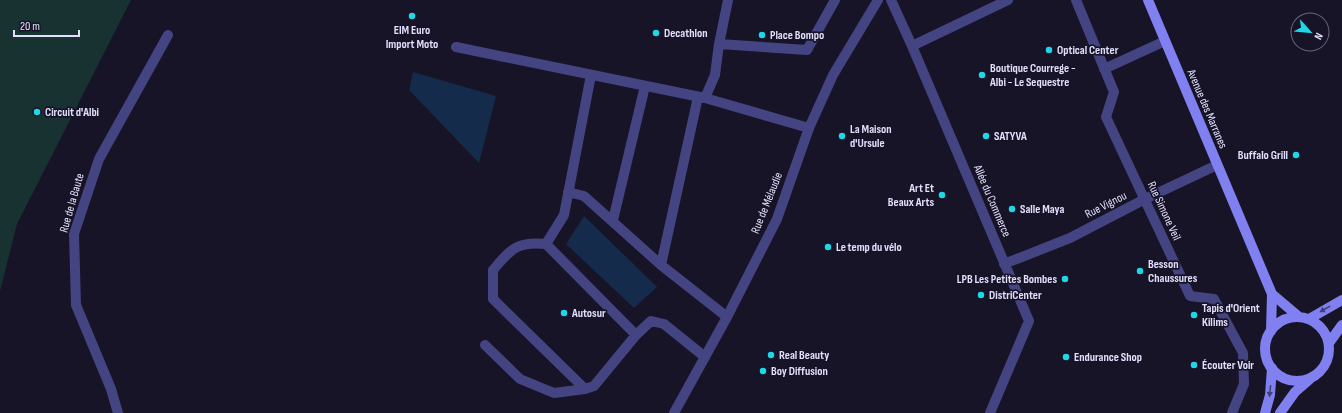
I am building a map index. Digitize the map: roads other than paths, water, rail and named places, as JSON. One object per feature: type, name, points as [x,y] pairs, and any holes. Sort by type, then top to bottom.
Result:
[{"type":"street","points":[[661,265],[701,98],[715,75],[719,44],[728,0]]},
{"type":"street","points":[[719,44],[807,50],[835,0]]},
{"type":"street","name":"Rue de Mélaudie","points":[[674,413],[727,317],[776,219],[809,128],[833,75],[878,0]]},
{"type":"street","name":"Allée du Commerce","points":[[891,0],[1029,321],[990,413]]},
{"type":"street","points":[[912,46],[1008,0]]},
{"type":"street","name":"Rue Simone Veil","points":[[1076,0],[1114,92],[1106,117],[1190,296],[1214,299],[1243,353],[1244,384],[1232,413]]},
{"type":"street","name":"Avenue des Marranes","points":[[1148,0],[1272,294],[1271,331]]},
{"type":"street","name":"Rue de la Baute","points":[[118,413],[111,388],[76,305],[74,234],[99,160],[168,35]]},
{"type":"street","points":[[1104,69],[1165,41]]},
{"type":"street","points":[[456,47],[701,98],[809,128]]},
{"type":"street","points":[[546,244],[564,215],[591,75]]},
{"type":"street","points":[[613,220],[645,86]]},
{"type":"street","name":"Rue Vignou","points":[[1004,264],[1070,238],[1145,199],[1217,166]]},
{"type":"street","points":[[568,192],[584,196],[613,220],[661,265],[727,317]]},
{"type":"street","points":[[585,389],[493,299],[492,270],[509,251],[528,242],[546,244],[636,335]]},
{"type":"street","name":"Avenue des Marranes","points":[[1272,294],[1298,316]]},
{"type":"street","points":[[1309,318],[1342,300]]},
{"type":"street","points":[[1280,413],[1295,392],[1320,371],[1326,363],[1329,353],[1329,343],[1325,332],[1318,324],[1309,318],[1298,316],[1287,318],[1278,323],[1266,340],[1265,350],[1267,359],[1272,368],[1280,376],[1290,380],[1301,381],[1312,377]]},
{"type":"street","points":[[485,345],[520,379],[554,393],[585,389],[594,386],[636,335],[651,321],[664,324],[705,356]]},
{"type":"street","points":[[1329,343],[1342,325]]},
{"type":"street","points":[[1265,413],[1270,395],[1272,368]]},
{"type":"water","points":[[413,72],[496,96],[479,163],[409,90]]},
{"type":"water","points":[[584,216],[657,287],[634,308],[566,244]]},
{"type":"place","name":"EIM Euro Import Moto","points":[[412,16]]},
{"type":"place","name":"Decathlon","points":[[656,33]]},
{"type":"place","name":"Place Bompo","points":[[762,35]]},
{"type":"place","name":"Optical Center","points":[[1049,50]]},
{"type":"place","name":"Boutique Courrege - Albi - Le Sequestre","points":[[982,75]]},
{"type":"place","name":"Circuit d'Albi","points":[[37,112]]},
{"type":"place","name":"La Maison d'Ursule","points":[[842,136]]},
{"type":"place","name":"SATYVA","points":[[986,136]]},
{"type":"place","name":"Buffalo Grill","points":[[1296,155]]},
{"type":"place","name":"Art Et Beaux Arts","points":[[942,195]]},
{"type":"place","name":"Salle Maya","points":[[1012,209]]},
{"type":"place","name":"Le temp du vélo","points":[[828,247]]},
{"type":"place","name":"Besson Chaussures","points":[[1140,271]]},
{"type":"place","name":"LPB Les Petites Bombes","points":[[1065,279]]},
{"type":"place","name":"DistriCenter","points":[[981,295]]},
{"type":"place","name":"Autosur","points":[[564,313]]},
{"type":"place","name":"Tapis d'Orient Kilims","points":[[1194,315]]},
{"type":"place","name":"Real Beauty","points":[[771,355]]},
{"type":"place","name":"Endurance Shop","points":[[1066,357]]},
{"type":"place","name":"Écouter Voir","points":[[1194,365]]},
{"type":"place","name":"Boy Diffusion","points":[[763,371]]}]
